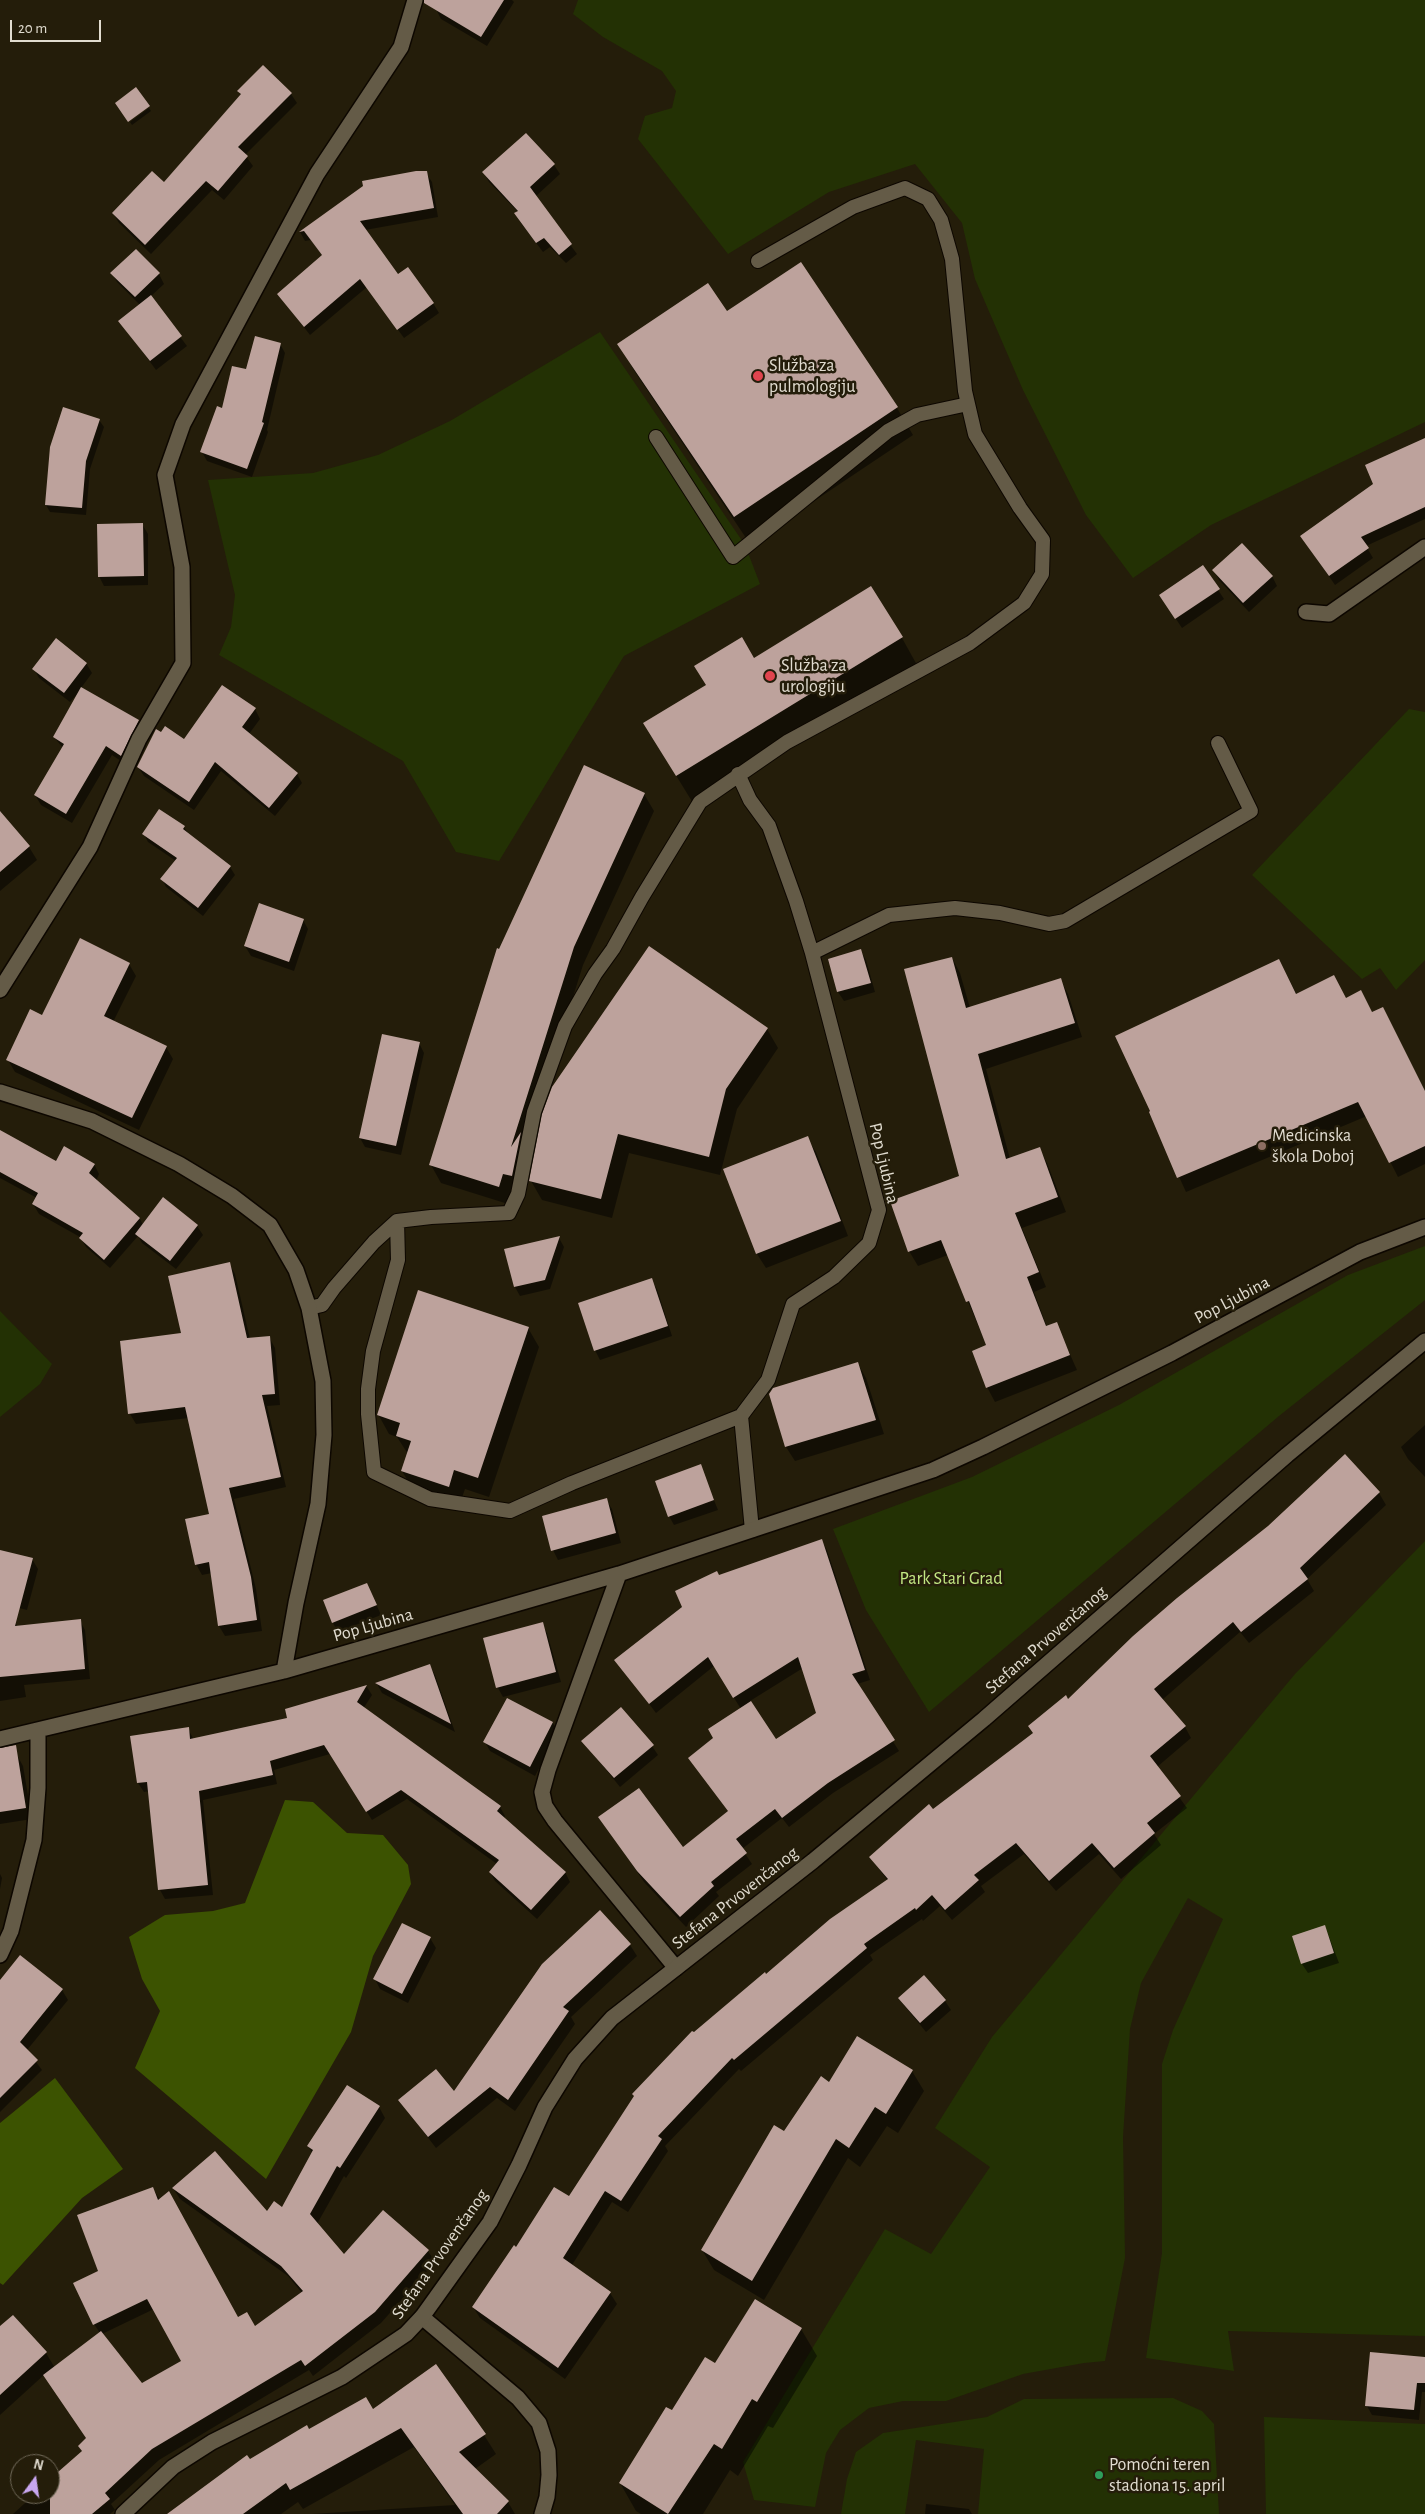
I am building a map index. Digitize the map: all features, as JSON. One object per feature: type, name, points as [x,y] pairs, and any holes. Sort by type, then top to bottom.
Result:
[{"type":"street","points":[[0,990],[90,847],[139,739],[183,664],[182,567],[165,475],[183,424],[317,174],[401,47],[415,0]]},
{"type":"street","points":[[1306,612],[1329,614],[1425,547]]},
{"type":"street","points":[[0,1092],[92,1122],[179,1164],[232,1196],[270,1225],[296,1270],[309,1308],[323,1382],[324,1435],[318,1504],[296,1603],[284,1671]]},
{"type":"street","name":"Pop Ljubina","points":[[0,1739],[284,1671],[619,1574],[933,1470],[1172,1353],[1360,1252],[1425,1227]]},
{"type":"street","name":"Stefana Prvovenčanog","points":[[123,2514],[181,2462],[212,2442],[342,2377],[406,2334],[422,2317],[490,2222],[519,2165],[545,2107],[574,2059],[612,2018],[813,1861],[984,1719],[1287,1454],[1425,1341]]},
{"type":"street","points":[[619,1574],[548,1770],[542,1792],[545,1806],[554,1821],[676,1968]]},
{"type":"street","points":[[0,1955],[11,1931],[34,1840],[38,1788],[38,1731]]},
{"type":"street","points":[[422,2317],[518,2398],[539,2423],[548,2451],[549,2475],[547,2497],[542,2514]]},
{"type":"lane","points":[[309,1308],[322,1305],[334,1288],[374,1242],[397,1221],[430,1217],[509,1214],[518,1194],[534,1112],[565,1026],[595,974],[614,950],[642,898],[700,802],[787,742],[970,643],[1024,603],[1042,574],[1043,540],[1020,508],[975,434],[968,404],[956,311],[952,259],[941,220],[928,200],[905,188],[853,207],[758,261]]},
{"type":"lane","points":[[656,437],[733,557],[888,431],[917,415],[968,404]]},
{"type":"lane","points":[[812,953],[889,915],[955,908],[1000,913],[1049,924],[1065,921],[1252,811],[1218,743]]},
{"type":"lane","name":"Pop Ljubina","points":[[738,774],[750,800],[769,826],[784,866],[812,953],[879,1210],[869,1243],[834,1277],[793,1304],[768,1380],[740,1416]]},
{"type":"lane","points":[[397,1221],[398,1260],[373,1351],[368,1390],[368,1414],[374,1472],[430,1499],[510,1511],[572,1483],[740,1416],[752,1530]]},
{"type":"green space","points":[[578,0],[1425,0],[1425,422],[1211,525],[1133,578],[1086,515],[1023,390],[975,279],[962,223],[915,164],[829,192],[728,254],[638,139],[645,116],[672,108],[676,91],[662,71],[603,37],[573,14]]},
{"type":"green space","points":[[600,332],[745,545],[760,584],[624,656],[499,861],[456,852],[403,761],[219,655],[231,627],[235,595],[208,480],[313,473],[378,455],[450,421]]},
{"type":"green space","points":[[1409,709],[1425,712],[1425,960],[1396,990],[1380,968],[1362,979],[1252,875]]},
{"type":"green space","name":"Park Stari Grad","points":[[1425,1246],[1425,1300],[1279,1416],[929,1712],[866,1610],[833,1529],[972,1477],[1119,1405],[1348,1275]]},
{"type":"green space","points":[[0,1311],[52,1364],[40,1384],[0,1417]]},
{"type":"green space","points":[[1425,1541],[1425,2336],[1228,2331],[1234,2371],[1146,2358],[1162,2253],[1162,2064],[1173,2030],[1223,1919],[1188,1898],[1141,1983],[1130,2029],[1123,2137],[1125,2258],[1105,2361],[1023,2374],[946,2401],[903,2401],[869,2408],[840,2430],[826,2453],[815,2507],[754,2500],[743,2462],[885,2229],[931,2254],[990,2167],[935,2128],[992,2037],[1295,1674]]},
{"type":"green space","points":[[285,1800],[313,1802],[347,1833],[383,1835],[408,1865],[411,1884],[373,1956],[351,2032],[266,2179],[135,2068],[160,2011],[142,1979],[129,1937],[165,1915],[213,1911],[245,1903]]},
{"type":"green space","points":[[55,2078],[123,2169],[82,2198],[3,2285],[0,2283],[0,2123]]},
{"type":"green space","points":[[1173,2398],[1202,2411],[1214,2424],[1219,2514],[978,2514],[984,2449],[916,2440],[905,2514],[841,2514],[847,2479],[856,2452],[883,2433],[987,2417],[1024,2399]]},
{"type":"green space","points":[[1264,2417],[1425,2424],[1425,2514],[1266,2514]]},
{"type":"building","points":[[424,0],[504,0],[481,37],[424,3]]},
{"type":"building","points":[[263,65],[292,93],[238,147],[248,156],[218,191],[206,181],[145,245],[112,213],[152,171],[164,182],[241,94],[237,91]]},
{"type":"building","points":[[136,87],[150,106],[128,122],[115,103]]},
{"type":"building","points":[[526,133],[555,164],[530,187],[572,244],[559,255],[544,238],[536,243],[514,213],[518,211],[482,172]]},
{"type":"building","points":[[416,171],[427,171],[434,208],[360,221],[398,274],[408,267],[434,303],[397,330],[360,279],[304,327],[277,294],[322,255],[304,231],[299,232],[363,186],[362,181]]},
{"type":"building","points":[[136,249],[160,273],[135,297],[110,273]]},
{"type":"building","name":"Služba za pulmologiju","points":[[801,262],[898,407],[734,517],[617,344],[708,283],[727,311]]},
{"type":"building","points":[[151,295],[182,336],[150,361],[118,321]]},
{"type":"building","points":[[255,336],[281,343],[262,422],[264,423],[247,469],[200,452],[217,406],[222,408],[232,366],[246,369]]},
{"type":"building","points":[[63,407],[100,419],[86,461],[82,508],[45,505],[50,447]]},
{"type":"building","points":[[1425,438],[1425,507],[1361,537],[1369,548],[1329,576],[1300,536],[1373,484],[1365,465]]},
{"type":"building","points":[[143,523],[144,576],[98,577],[97,524]]},
{"type":"building","points":[[1242,543],[1273,576],[1243,603],[1212,570]]},
{"type":"building","points":[[1203,565],[1220,589],[1175,619],[1159,595]]},
{"type":"building","name":"Služba za urologiju","points":[[871,586],[903,637],[676,776],[643,723],[706,685],[694,666],[742,637],[754,658]]},
{"type":"building","points":[[56,638],[87,663],[64,693],[32,669]]},
{"type":"building","points":[[222,685],[256,708],[242,727],[298,773],[269,808],[215,762],[189,802],[137,767],[156,729],[161,732],[165,726],[184,739]]},
{"type":"building","points":[[81,687],[139,720],[121,756],[106,746],[66,814],[34,795],[64,744],[53,737]]},
{"type":"building","points":[[584,765],[645,793],[574,947],[511,1147],[521,1132],[512,1176],[503,1174],[499,1187],[429,1165],[497,948],[499,949]]},
{"type":"building","points":[[159,809],[185,826],[183,829],[231,866],[198,908],[160,879],[177,858],[142,834]]},
{"type":"building","points":[[0,811],[30,846],[0,872]]},
{"type":"building","points":[[259,903],[304,919],[289,962],[244,946]]},
{"type":"building","points":[[80,938],[130,963],[104,1016],[167,1046],[132,1118],[6,1060],[30,1009],[42,1015]]},
{"type":"building","points":[[649,946],[768,1028],[726,1089],[709,1157],[618,1134],[601,1199],[529,1181],[542,1114],[552,1087]]},
{"type":"building","points":[[861,949],[871,983],[837,992],[828,959]]},
{"type":"building","points":[[952,957],[966,1008],[1061,978],[1075,1023],[978,1054],[1006,1159],[1040,1147],[1058,1197],[1015,1213],[1039,1272],[1027,1277],[1046,1326],[1057,1322],[1070,1355],[986,1388],[972,1351],[986,1345],[969,1301],[966,1302],[941,1240],[908,1252],[890,1201],[959,1176],[904,969]]},
{"type":"building","points":[[1279,959],[1296,994],[1334,975],[1346,998],[1361,990],[1372,1012],[1383,1007],[1425,1091],[1425,1146],[1389,1163],[1358,1102],[1177,1178],[1150,1111],[1115,1036]]},
{"type":"building","points":[[382,1034],[420,1042],[396,1146],[359,1138]]},
{"type":"building","points":[[0,1130],[56,1161],[64,1146],[95,1164],[89,1173],[140,1218],[104,1260],[79,1238],[83,1233],[32,1204],[38,1193],[0,1172]]},
{"type":"building","points":[[808,1136],[841,1221],[756,1254],[723,1169]]},
{"type":"building","points":[[163,1197],[198,1225],[170,1261],[135,1234]]},
{"type":"building","points":[[560,1236],[545,1280],[514,1287],[504,1249]]},
{"type":"building","points":[[230,1262],[247,1338],[270,1336],[275,1394],[262,1395],[281,1477],[229,1488],[251,1577],[257,1620],[218,1626],[209,1562],[195,1565],[185,1519],[209,1514],[185,1407],[128,1414],[120,1341],[181,1333],[168,1276]]},
{"type":"building","points":[[652,1278],[668,1326],[594,1351],[578,1303]]},
{"type":"building","points":[[418,1290],[529,1327],[478,1478],[454,1470],[449,1487],[401,1471],[411,1441],[396,1436],[400,1423],[377,1415]]},
{"type":"building","points":[[858,1362],[876,1420],[785,1447],[769,1394],[773,1388]]},
{"type":"building","points":[[1345,1454],[1380,1492],[1300,1568],[1308,1579],[1241,1632],[1233,1622],[1154,1689],[1186,1726],[1150,1756],[1181,1796],[1147,1823],[1155,1833],[1114,1868],[1092,1843],[1049,1881],[1016,1843],[974,1875],[979,1880],[945,1910],[932,1895],[916,1910],[915,1908],[864,1944],[867,1948],[734,2060],[732,2058],[658,2136],[662,2139],[621,2201],[605,2191],[563,2258],[611,2292],[558,2368],[472,2307],[514,2245],[516,2247],[554,2187],[569,2196],[634,2096],[632,2094],[692,2031],[694,2032],[765,1972],[766,1974],[830,1919],[888,1879],[869,1857],[929,1804],[933,1809],[1033,1733],[1028,1726],[1066,1695],[1068,1699],[1133,1636],[1177,1598],[1268,1526]]},
{"type":"building","points":[[701,1464],[714,1500],[668,1517],[655,1481]]},
{"type":"building","points":[[607,1498],[616,1533],[551,1551],[542,1516]]},
{"type":"building","points":[[822,1539],[865,1670],[852,1674],[895,1740],[828,1783],[782,1818],[775,1809],[736,1839],[747,1853],[711,1882],[714,1886],[680,1917],[637,1871],[598,1817],[639,1788],[683,1847],[728,1811],[688,1758],[713,1738],[708,1729],[751,1701],[776,1739],[816,1713],[798,1657],[733,1698],[708,1657],[649,1704],[614,1660],[682,1607],[675,1591],[717,1571],[719,1575]]},
{"type":"building","points":[[0,1550],[33,1558],[15,1626],[81,1619],[85,1669],[0,1677]]},
{"type":"building","points":[[367,1583],[377,1605],[332,1623],[323,1600]]},
{"type":"building","points":[[543,1622],[556,1672],[496,1688],[483,1638]]},
{"type":"building","points":[[430,1664],[451,1724],[375,1683]]},
{"type":"building","points":[[367,1685],[357,1702],[501,1806],[497,1811],[566,1872],[531,1910],[489,1872],[499,1860],[401,1790],[366,1812],[324,1745],[270,1761],[273,1775],[199,1791],[208,1885],[158,1890],[147,1782],[137,1783],[130,1736],[189,1727],[190,1739],[287,1718],[285,1709]]},
{"type":"building","points":[[507,1698],[553,1722],[530,1767],[483,1742]]},
{"type":"building","points":[[621,1707],[654,1745],[614,1778],[581,1741]]},
{"type":"building","points":[[16,1745],[26,1808],[0,1812],[0,1748]]},
{"type":"building","points":[[600,1910],[631,1944],[563,2007],[569,2011],[508,2100],[490,2087],[428,2137],[398,2100],[436,2069],[454,2091],[542,1964]]},
{"type":"building","points":[[402,1923],[431,1937],[402,1994],[373,1979]]},
{"type":"building","points":[[1325,1925],[1334,1953],[1301,1964],[1292,1936]]},
{"type":"building","points":[[20,1955],[63,1989],[20,2042],[38,2060],[0,2098],[0,1980]]},
{"type":"building","points":[[924,1975],[946,2000],[920,2023],[898,1998]]},
{"type":"building","points":[[857,2036],[913,2070],[886,2114],[875,2107],[849,2148],[836,2139],[752,2281],[701,2250],[774,2125],[784,2131],[821,2076],[829,2082]]},
{"type":"building","points":[[347,2085],[380,2106],[340,2168],[337,2166],[310,2214],[344,2254],[383,2210],[429,2250],[375,2312],[305,2366],[301,2360],[152,2449],[105,2493],[110,2499],[92,2514],[50,2514],[50,2504],[60,2504],[60,2470],[82,2451],[78,2446],[86,2438],[43,2375],[101,2331],[142,2383],[181,2361],[147,2299],[93,2325],[73,2283],[98,2271],[77,2215],[153,2187],[158,2200],[169,2191],[238,2317],[247,2312],[255,2326],[303,2291],[281,2266],[172,2188],[215,2151],[267,2211],[274,2201],[282,2207],[313,2150],[307,2146]]},
{"type":"building","points":[[755,2299],[802,2328],[757,2402],[752,2399],[722,2449],[714,2444],[668,2514],[619,2483],[666,2407],[672,2410],[705,2357],[715,2363]]},
{"type":"building","points":[[13,2315],[47,2352],[0,2395],[0,2326]]},
{"type":"building","points":[[1370,2352],[1425,2357],[1425,2383],[1417,2383],[1414,2410],[1365,2406]]},
{"type":"building","points":[[436,2364],[486,2434],[459,2452],[509,2501],[497,2514],[463,2514],[401,2428],[290,2490],[286,2483],[243,2514],[167,2514],[247,2455],[250,2459],[307,2425],[309,2429],[366,2397],[373,2409]]},
{"type":"place","name":"Služba za pulmologiju","points":[[758,376]]},
{"type":"place","name":"Služba za urologiju","points":[[770,676]]},
{"type":"place","name":"Medicinska škola Doboj","points":[[1262,1146]]},
{"type":"place","name":"Pomoćni teren stadiona 15. april","points":[[1099,2475]]}]
